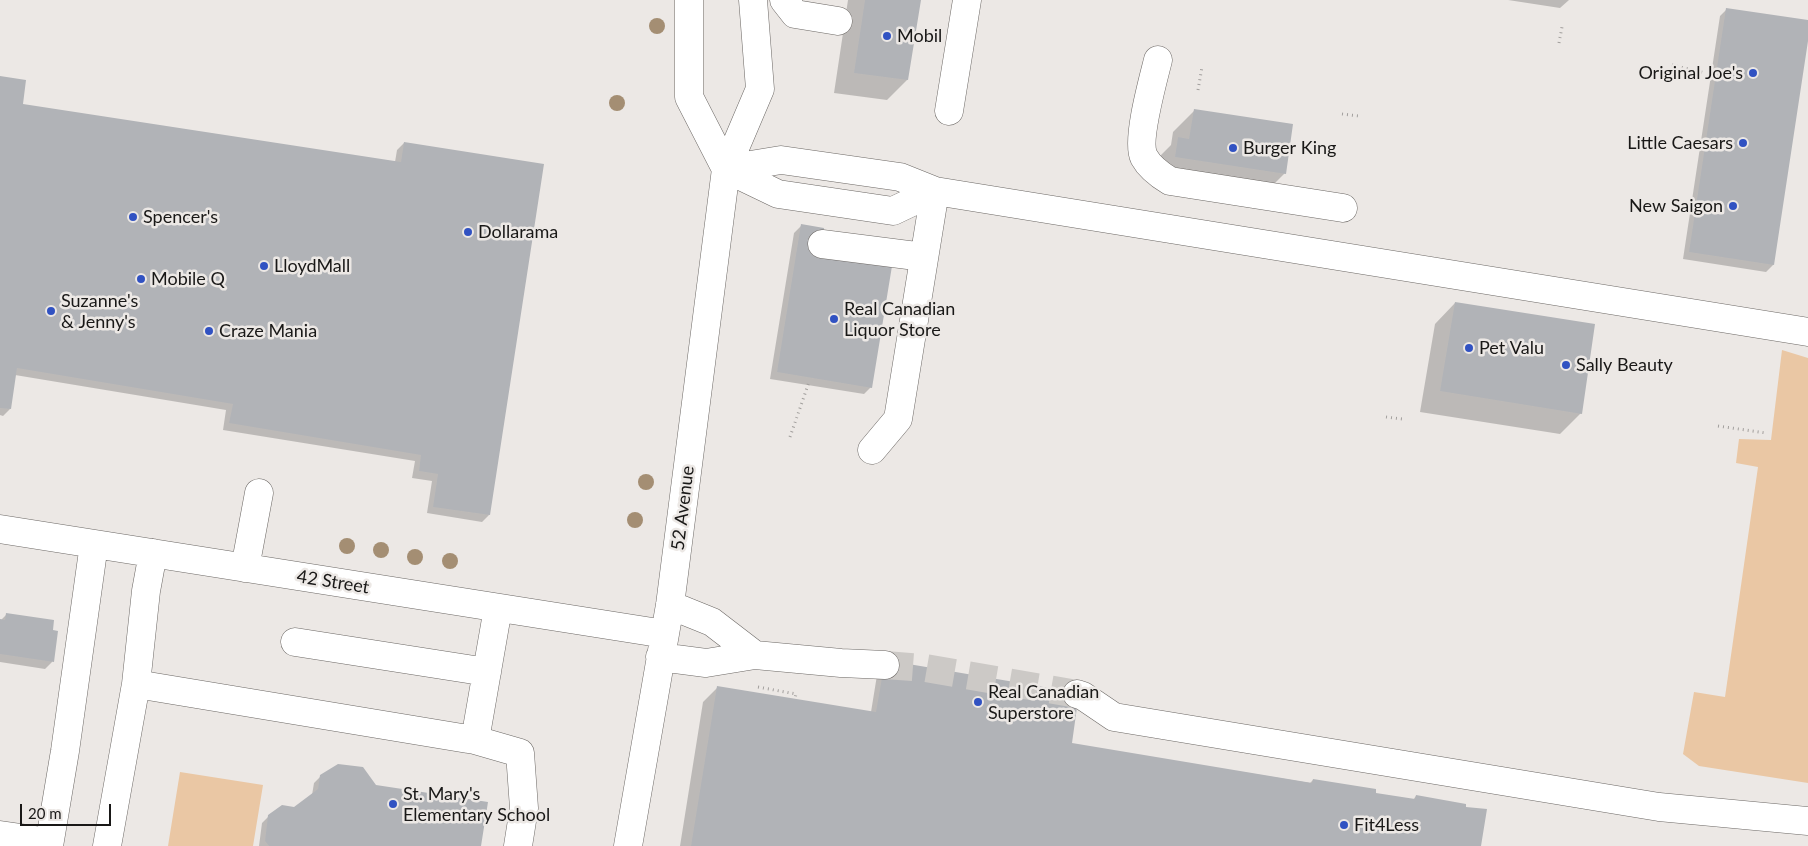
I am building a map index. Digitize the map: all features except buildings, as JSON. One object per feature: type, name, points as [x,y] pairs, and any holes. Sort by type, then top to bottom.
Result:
[{"type":"street","points":[[689,0],[689,97],[726,169],[778,194],[893,212],[935,191],[1808,332]]},
{"type":"street","name":"52 Avenue","points":[[628,846],[670,605],[726,169],[760,89],[753,0]]},
{"type":"street","points":[[784,0],[796,14],[838,21]]},
{"type":"street","points":[[949,112],[967,0]]},
{"type":"street","points":[[1158,60],[1142,135],[1144,156],[1154,170],[1170,181],[1343,208]]},
{"type":"street","points":[[872,450],[898,419],[935,191]]},
{"type":"street","points":[[822,244],[924,257]]},
{"type":"street","points":[[245,568],[259,493]]},
{"type":"street","name":"42 Street","points":[[0,529],[498,608],[663,646],[706,663],[755,655],[885,665]]},
{"type":"street","points":[[0,835],[49,844],[65,751],[94,544]]},
{"type":"street","points":[[107,846],[136,684],[146,591],[153,553]]},
{"type":"street","points":[[670,605],[712,622],[755,655]]},
{"type":"street","points":[[475,740],[498,608]]},
{"type":"street","points":[[295,642],[486,672]]},
{"type":"street","points":[[136,684],[475,740],[520,753],[524,808],[518,846]]},
{"type":"street","points":[[1077,694],[1114,717],[1659,807],[1808,821]]},
{"type":"path","points":[[1559,44],[1562,27]]},
{"type":"path","points":[[1672,65],[1705,73]]},
{"type":"path","points":[[1198,90],[1202,67]]},
{"type":"path","points":[[1342,114],[1359,116]]},
{"type":"path","points":[[790,437],[809,382]]},
{"type":"path","points":[[1386,417],[1402,419]]},
{"type":"path","points":[[1718,426],[1766,433]]},
{"type":"path","points":[[752,686],[796,694],[795,699]]},
{"type":"shaded area","points":[[1782,350],[1808,358],[1808,783],[1699,766],[1683,754],[1694,692],[1725,697],[1758,467],[1736,463],[1739,439],[1771,440]]},
{"type":"shaded area","points":[[180,772],[263,785],[253,846],[168,846]]},
{"type":"tunnel","points":[[885,665],[925,668],[1077,694]]},
{"type":"place","name":"Mobil","points":[[887,36]]},
{"type":"place","name":"Original Joe's","points":[[1753,73]]},
{"type":"place","name":"Little Caesars","points":[[1743,143]]},
{"type":"place","name":"Burger King","points":[[1233,148]]},
{"type":"place","name":"New Saigon","points":[[1733,206]]},
{"type":"place","name":"Spencer's","points":[[133,217]]},
{"type":"place","name":"Dollarama","points":[[468,232]]},
{"type":"place","name":"LloydMall","points":[[264,266]]},
{"type":"place","name":"Mobile Q","points":[[141,279]]},
{"type":"place","name":"Suzanne's & Jenny's","points":[[51,311]]},
{"type":"place","name":"Real Canadian Liquor Store","points":[[834,319]]},
{"type":"place","name":"Craze Mania","points":[[209,331]]},
{"type":"place","name":"Pet Valu","points":[[1469,348]]},
{"type":"place","name":"Sally Beauty","points":[[1566,365]]},
{"type":"place","name":"Real Canadian Superstore","points":[[978,702]]},
{"type":"place","name":"St. Mary's Elementary School","points":[[393,804]]},
{"type":"place","name":"Fit4Less","points":[[1344,825]]}]
